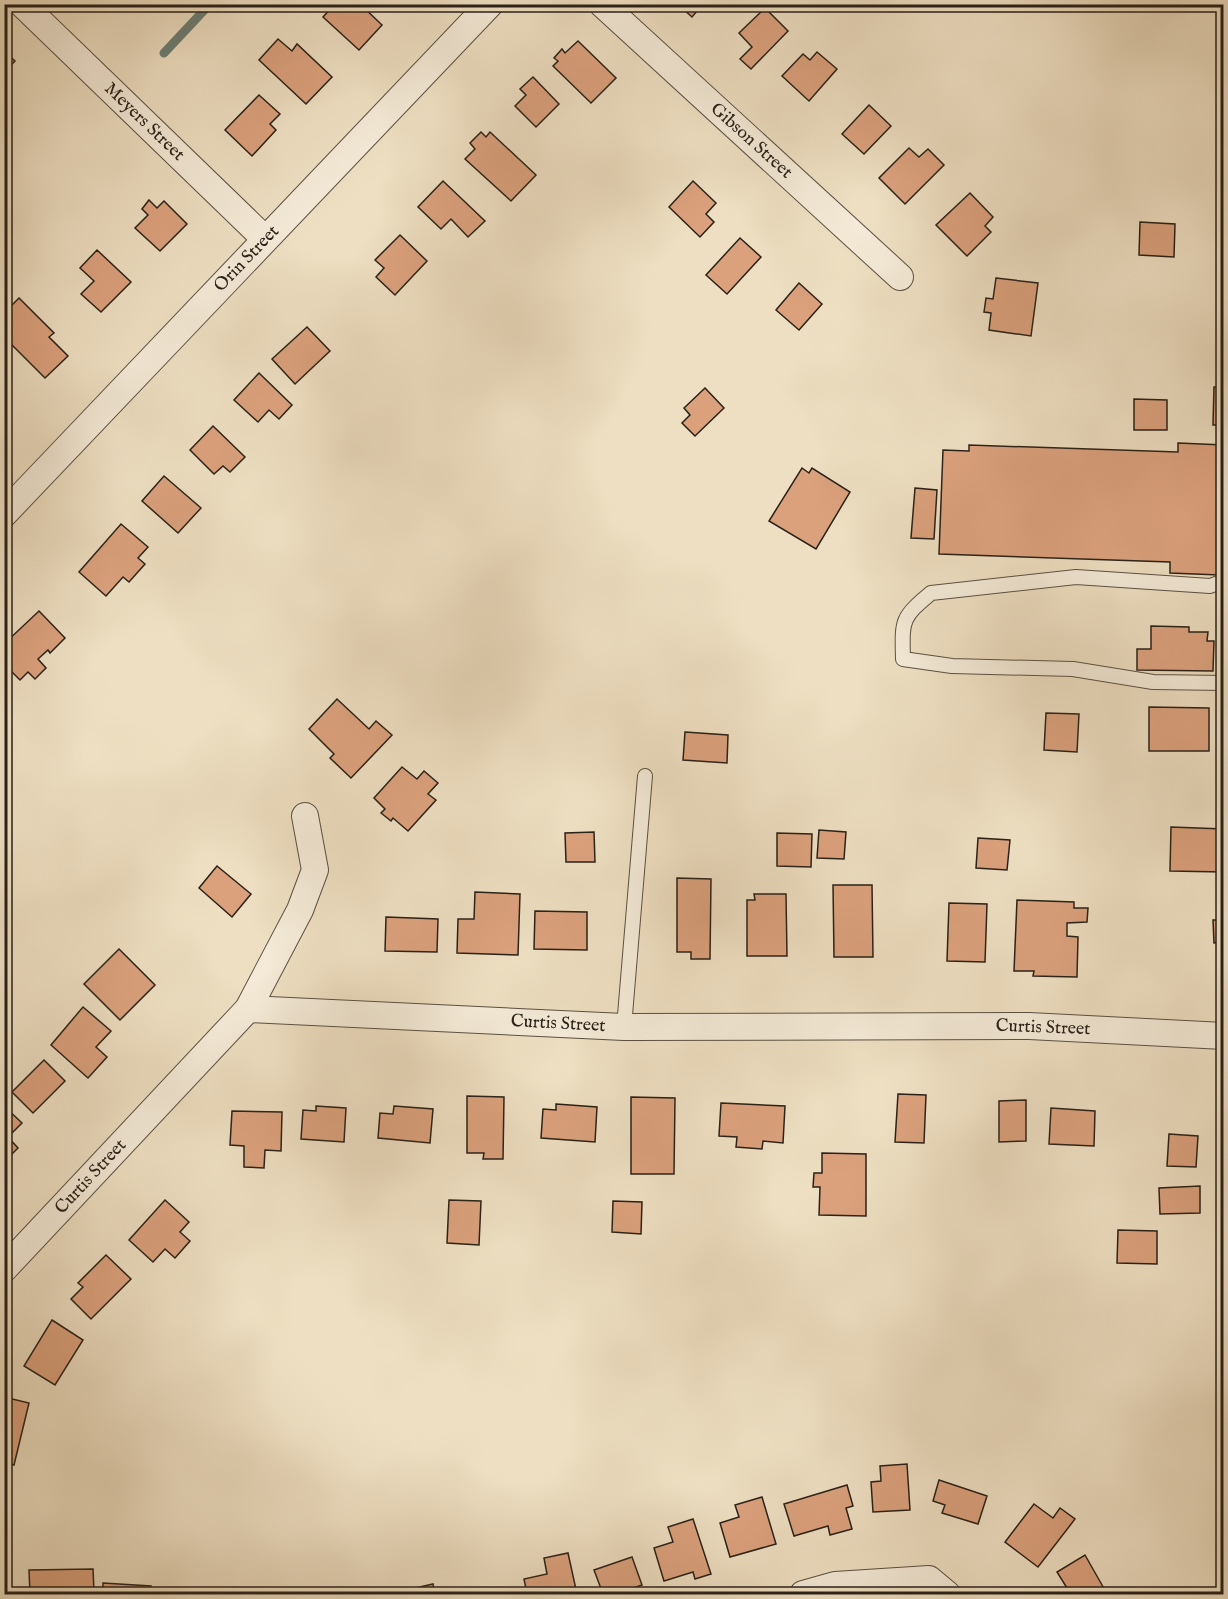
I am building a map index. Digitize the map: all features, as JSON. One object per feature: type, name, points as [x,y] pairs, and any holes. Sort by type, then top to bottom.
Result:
[{"type":"street","name":"Meyers Street","points":[[22,4],[265,239]]},
{"type":"street","name":"Orin Street","points":[[4,514],[490,4]]},
{"type":"street","name":"Gibson Street","points":[[602,4],[900,277]]},
{"type":"street","points":[[248,1009],[300,910],[315,870],[305,816]]},
{"type":"street","name":"Curtis Street","points":[[4,1269],[248,1009],[624,1027],[1029,1026],[1224,1036]]},
{"type":"street","points":[[803,1594],[835,1585],[929,1580],[947,1594]]},
{"type":"lane","points":[[1224,581],[1210,586],[1076,578],[931,594],[912,609],[904,621],[902,644],[903,659],[923,663],[952,666],[1073,669],[1153,682],[1224,683]]},
{"type":"lane","points":[[624,1027],[645,776]]},
{"type":"building","points":[[335,4],[360,4],[382,25],[359,50],[323,17]]},
{"type":"building","points":[[686,4],[703,4],[692,17],[682,8]]},
{"type":"building","points":[[765,8],[788,31],[751,69],[740,59],[752,47],[739,33]]},
{"type":"building","points":[[278,39],[292,51],[297,44],[332,77],[306,104],[259,60]]},
{"type":"building","points":[[578,41],[616,78],[591,103],[553,66],[558,61],[554,58],[562,49],[565,53]]},
{"type":"building","points":[[4,51],[15,61],[4,72]]},
{"type":"building","points":[[817,52],[837,69],[809,101],[782,76],[803,54],[810,60]]},
{"type":"building","points":[[533,77],[559,104],[536,127],[515,106],[526,95],[520,89]]},
{"type":"building","points":[[259,95],[280,114],[270,124],[276,130],[252,156],[225,130]]},
{"type":"building","points":[[869,105],[891,126],[864,154],[842,134]]},
{"type":"building","points":[[481,132],[486,137],[490,132],[536,175],[511,201],[465,159],[475,149],[470,143]]},
{"type":"building","points":[[909,148],[919,157],[928,149],[944,165],[905,204],[879,178]]},
{"type":"building","points":[[443,181],[485,221],[468,237],[451,219],[441,229],[418,207]]},
{"type":"building","points":[[693,181],[716,203],[706,214],[714,222],[700,237],[669,207]]},
{"type":"building","points":[[970,193],[993,217],[985,226],[991,232],[967,256],[936,225]]},
{"type":"building","points":[[149,200],[157,208],[164,201],[187,224],[160,251],[135,228],[148,215],[142,209]]},
{"type":"building","points":[[1140,222],[1175,224],[1174,257],[1139,255]]},
{"type":"building","points":[[400,235],[427,261],[395,295],[376,277],[384,268],[375,260]]},
{"type":"building","points":[[740,238],[761,257],[727,294],[706,275]]},
{"type":"building","points":[[97,250],[131,282],[101,312],[81,294],[94,281],[80,268]]},
{"type":"building","points":[[996,278],[1038,283],[1031,336],[989,330],[991,313],[984,312],[986,298],[993,299]]},
{"type":"building","points":[[799,283],[822,304],[799,330],[776,310]]},
{"type":"building","points":[[19,298],[54,333],[49,337],[68,356],[45,378],[4,337],[4,313]]},
{"type":"building","points":[[307,327],[330,351],[295,384],[272,359]]},
{"type":"building","points":[[259,373],[292,405],[279,419],[269,410],[258,422],[234,400]]},
{"type":"building","points":[[1214,387],[1224,387],[1224,425],[1213,425]]},
{"type":"building","points":[[705,388],[724,408],[695,436],[682,423],[690,415],[684,408]]},
{"type":"building","points":[[1134,399],[1167,400],[1167,430],[1134,430]]},
{"type":"building","points":[[213,426],[245,457],[230,472],[223,466],[214,474],[190,450]]},
{"type":"building","points":[[1178,443],[1224,445],[1224,554],[1220,554],[1219,575],[1170,573],[1170,562],[939,554],[943,450],[969,451],[969,445],[1178,452]]},
{"type":"building","points":[[802,468],[809,473],[812,468],[850,492],[816,549],[769,521]]},
{"type":"building","points":[[164,476],[201,508],[178,533],[142,501]]},
{"type":"building","points":[[915,488],[937,490],[934,539],[911,538]]},
{"type":"building","points":[[121,524],[148,547],[138,558],[145,564],[129,582],[123,577],[106,596],[79,572]]},
{"type":"building","points":[[39,611],[65,638],[50,653],[48,650],[38,659],[46,668],[35,679],[28,672],[20,680],[4,664],[4,644]]},
{"type":"building","points":[[1151,626],[1189,627],[1189,632],[1208,632],[1207,641],[1214,641],[1213,671],[1137,670],[1137,649],[1151,649]]},
{"type":"building","points":[[337,699],[369,729],[376,721],[392,735],[351,778],[330,758],[334,754],[309,729]]},
{"type":"building","points":[[1149,707],[1209,708],[1209,751],[1149,751]]},
{"type":"building","points":[[1046,713],[1079,714],[1077,752],[1044,750]]},
{"type":"building","points":[[685,732],[728,735],[727,763],[683,760]]},
{"type":"building","points":[[402,767],[417,779],[424,771],[438,783],[428,794],[436,800],[408,831],[393,818],[391,821],[381,813],[385,809],[374,798]]},
{"type":"building","points":[[1171,827],[1224,829],[1224,872],[1170,871]]},
{"type":"building","points":[[819,830],[846,832],[844,859],[817,858]]},
{"type":"building","points":[[594,832],[595,862],[566,862],[565,833]]},
{"type":"building","points":[[777,833],[812,834],[811,867],[777,866]]},
{"type":"building","points":[[978,838],[1010,840],[1007,870],[976,868]]},
{"type":"building","points":[[217,866],[251,894],[232,917],[199,888]]},
{"type":"building","points":[[677,878],[711,879],[710,959],[691,959],[691,952],[677,952]]},
{"type":"building","points":[[833,885],[872,885],[873,957],[834,957]]},
{"type":"building","points":[[475,892],[520,894],[518,955],[457,953],[458,919],[474,919]]},
{"type":"building","points":[[754,894],[786,894],[787,956],[747,956],[747,900],[755,900]]},
{"type":"building","points":[[1017,900],[1074,902],[1074,908],[1088,908],[1087,922],[1067,923],[1067,936],[1078,937],[1077,977],[1033,976],[1034,971],[1014,971]]},
{"type":"building","points":[[949,903],[987,904],[985,962],[947,961]]},
{"type":"building","points":[[535,911],[587,912],[587,950],[534,949]]},
{"type":"building","points":[[386,917],[438,919],[437,952],[385,951]]},
{"type":"building","points":[[1213,920],[1224,920],[1224,942],[1214,943]]},
{"type":"building","points":[[119,949],[155,985],[120,1020],[84,984]]},
{"type":"building","points":[[83,1007],[111,1031],[96,1047],[107,1057],[88,1078],[51,1045]]},
{"type":"building","points":[[44,1060],[65,1081],[33,1113],[12,1092]]},
{"type":"building","points":[[898,1094],[926,1095],[924,1143],[895,1142]]},
{"type":"building","points":[[467,1096],[504,1097],[503,1159],[483,1159],[484,1153],[467,1153]]},
{"type":"building","points":[[631,1097],[675,1098],[674,1174],[631,1174]]},
{"type":"building","points":[[1026,1100],[1026,1141],[999,1142],[999,1101]]},
{"type":"building","points":[[721,1103],[785,1106],[783,1143],[763,1141],[762,1149],[736,1147],[737,1137],[719,1136]]},
{"type":"building","points":[[556,1104],[597,1107],[595,1142],[541,1138],[543,1109],[556,1110]]},
{"type":"building","points":[[4,1106],[22,1123],[8,1137],[18,1148],[4,1162]]},
{"type":"building","points":[[316,1106],[346,1108],[344,1142],[301,1139],[303,1110],[316,1111]]},
{"type":"building","points":[[394,1106],[433,1109],[430,1143],[378,1138],[380,1113],[393,1114]]},
{"type":"building","points":[[1051,1108],[1095,1111],[1094,1146],[1049,1144]]},
{"type":"building","points":[[232,1111],[282,1112],[281,1151],[265,1150],[264,1168],[244,1167],[244,1146],[230,1145]]},
{"type":"building","points":[[1169,1134],[1198,1136],[1196,1167],[1167,1166]]},
{"type":"building","points":[[822,1153],[866,1154],[866,1216],[819,1215],[820,1187],[813,1187],[814,1173],[822,1173]]},
{"type":"building","points":[[1200,1186],[1200,1213],[1160,1214],[1159,1188]]},
{"type":"building","points":[[165,1200],[189,1222],[180,1232],[190,1241],[175,1258],[165,1249],[153,1262],[129,1240]]},
{"type":"building","points":[[449,1200],[481,1201],[479,1245],[447,1243]]},
{"type":"building","points":[[613,1201],[642,1202],[641,1234],[612,1232]]},
{"type":"building","points":[[1118,1230],[1157,1231],[1157,1264],[1117,1263]]},
{"type":"building","points":[[106,1255],[131,1279],[91,1319],[71,1299],[83,1287],[78,1283]]},
{"type":"building","points":[[52,1320],[83,1340],[55,1385],[24,1366]]},
{"type":"building","points":[[4,1397],[29,1403],[14,1465],[4,1462]]},
{"type":"building","points":[[907,1464],[910,1510],[873,1512],[871,1482],[881,1481],[880,1466]]},
{"type":"building","points":[[939,1480],[987,1496],[978,1524],[942,1513],[945,1505],[933,1501]]},
{"type":"building","points":[[847,1485],[853,1506],[846,1508],[852,1529],[830,1535],[828,1526],[794,1536],[784,1504]]},
{"type":"building","points":[[762,1497],[776,1544],[730,1557],[720,1523],[739,1517],[735,1505]]},
{"type":"building","points":[[1034,1504],[1053,1518],[1060,1508],[1075,1519],[1038,1567],[1005,1542]]},
{"type":"building","points":[[693,1519],[711,1574],[695,1579],[693,1572],[664,1581],[654,1548],[673,1542],[668,1527]]},
{"type":"building","points":[[568,1553],[577,1594],[527,1594],[524,1579],[547,1574],[544,1558]]},
{"type":"building","points":[[1085,1555],[1106,1592],[1056,1594],[1067,1588],[1057,1572]]},
{"type":"building","points":[[632,1557],[642,1585],[616,1594],[603,1594],[594,1570]]},
{"type":"building","points":[[93,1569],[94,1591],[83,1591],[83,1594],[30,1594],[29,1570]]},
{"type":"building","points":[[103,1583],[151,1586],[151,1594],[103,1594]]},
{"type":"building","points":[[433,1584],[435,1594],[412,1594],[411,1589]]},
{"type":"waterway","points":[[164,53],[210,4]]}]
